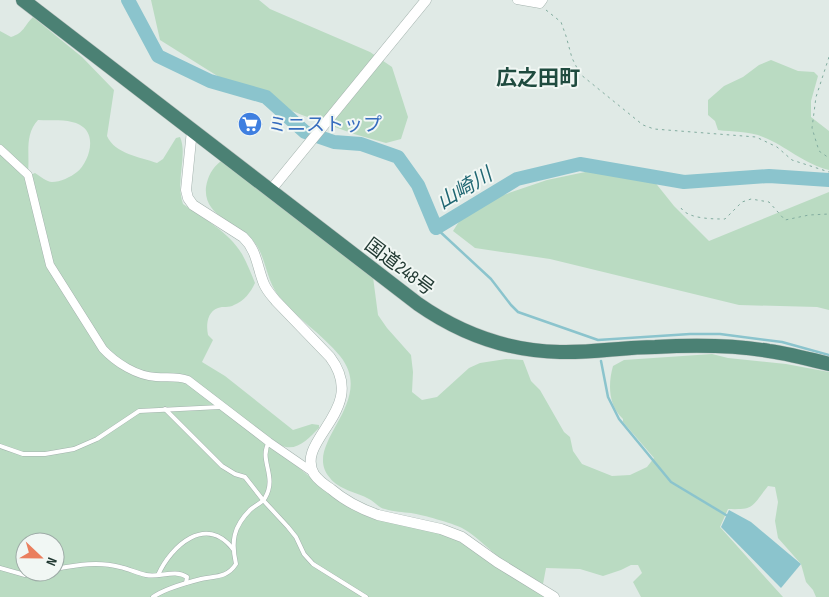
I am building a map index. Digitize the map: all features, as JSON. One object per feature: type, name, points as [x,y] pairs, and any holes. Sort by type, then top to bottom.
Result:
[{"type":"highway","name":"国道248号","points":[[23,0],[433,314],[466,332],[498,344],[530,350],[562,352],[656,346],[724,347],[768,350],[829,364]]},
{"type":"street","points":[[270,191],[426,0]]},
{"type":"street","points":[[517,0],[541,2]]},
{"type":"street","points":[[192,130],[186,190],[188,198],[194,205],[250,243],[268,292],[330,357],[342,378],[342,394],[334,415],[320,437],[313,453],[311,463],[314,473]]},
{"type":"street","points":[[0,149],[28,175],[50,265],[104,349],[118,362],[153,377],[179,377],[188,380],[269,442],[314,473],[320,481],[335,492],[369,512],[441,529],[462,537],[497,562],[554,597]]},
{"type":"lane","points":[[0,446],[23,454],[45,454],[74,449],[98,439],[139,411],[223,406]]},
{"type":"lane","points":[[165,409],[222,466],[234,474],[246,477],[263,500],[292,532],[304,554],[313,564],[366,597]]},
{"type":"lane","points":[[232,548],[239,524],[251,508],[263,500],[271,480],[264,454],[269,442]]},
{"type":"lane","points":[[152,597],[161,591],[186,583],[217,578],[231,570],[236,564],[232,548],[228,542],[214,535],[202,534],[189,537],[180,544],[158,574]]},
{"type":"lane","points":[[65,567],[89,563],[118,566],[147,575],[172,573],[186,576],[188,579],[186,583]]},
{"type":"lane","points":[[0,568],[15,572]]},
{"type":"path","points":[[541,2],[561,22],[572,58],[580,74],[643,124],[654,128],[756,137],[777,147],[792,160],[829,172]]},
{"type":"path","points":[[829,57],[816,97],[812,128],[819,151],[829,158]]},
{"type":"path","points":[[681,208],[694,216],[725,219],[742,202],[751,199],[769,202],[785,220],[809,215],[829,214]]},
{"type":"green space","points":[[151,0],[259,0],[270,9],[370,52],[392,67],[408,117],[401,139],[386,143],[354,134],[235,87],[160,40]]},
{"type":"green space","points":[[33,17],[82,57],[114,90],[107,136],[116,147],[129,154],[157,163],[163,159],[176,138],[180,137],[183,152],[180,186],[183,204],[215,226],[237,246],[255,283],[244,299],[232,306],[218,308],[209,316],[208,335],[213,340],[202,362],[225,376],[293,430],[312,424],[319,425],[319,428],[301,444],[291,447],[280,445],[189,378],[153,375],[126,364],[106,349],[54,270],[30,175],[35,173],[52,182],[69,177],[77,172],[85,163],[90,137],[83,127],[73,122],[38,120],[29,139],[28,172],[0,147],[0,31],[11,37],[21,31]]},
{"type":"green space","points":[[771,60],[798,71],[814,72],[818,76],[811,101],[811,117],[829,131],[829,170],[811,164],[758,135],[718,130],[715,121],[708,115],[708,100],[724,86]]},
{"type":"green space","points":[[0,151],[27,174],[49,266],[55,280],[83,320],[123,367],[185,381],[354,510],[371,518],[441,534],[458,541],[546,597],[0,597]]},
{"type":"green space","points":[[221,161],[373,277],[378,315],[411,355],[413,372],[412,392],[422,400],[437,397],[469,368],[480,363],[506,359],[523,360],[531,381],[540,390],[564,432],[570,437],[573,451],[582,464],[612,476],[630,475],[647,467],[654,458],[623,422],[612,401],[610,380],[613,366],[624,360],[712,354],[728,358],[786,364],[829,372],[829,597],[816,597],[806,582],[801,564],[778,538],[775,521],[778,502],[775,487],[768,486],[755,502],[748,507],[728,509],[720,527],[783,597],[641,597],[633,582],[642,573],[638,565],[631,565],[603,576],[580,569],[546,568],[543,584],[504,561],[462,528],[423,515],[383,508],[369,499],[338,485],[330,478],[323,465],[324,451],[346,406],[350,390],[349,373],[340,356],[333,348],[278,295],[271,282],[262,255],[255,243],[223,219],[210,206],[206,187],[213,169]]},
{"type":"green space","points":[[590,171],[646,171],[674,206],[709,241],[829,192],[829,310],[817,307],[739,305],[550,259],[475,248],[453,231],[468,207],[547,180]]},
{"type":"water","points":[[729,510],[751,522],[801,564],[781,588],[721,527]]},
{"type":"building","points":[[245,112],[263,124],[256,134],[237,122]]},
{"type":"waterway","name":"山崎川","points":[[128,0],[158,56],[210,81],[266,97],[305,132],[334,142],[361,144],[398,157],[418,185],[436,228],[517,179],[580,164],[684,182],[769,176],[829,180]]},
{"type":"waterway","points":[[436,228],[491,279],[518,312],[598,340],[720,334],[782,342],[829,355]]},
{"type":"waterway","points":[[601,361],[608,397],[619,419],[671,482],[726,515]]},
{"type":"place","name":"ミニストップ","points":[[250,124]]},
{"type":"district","name":"広之田町","points":[[538,78]]}]
